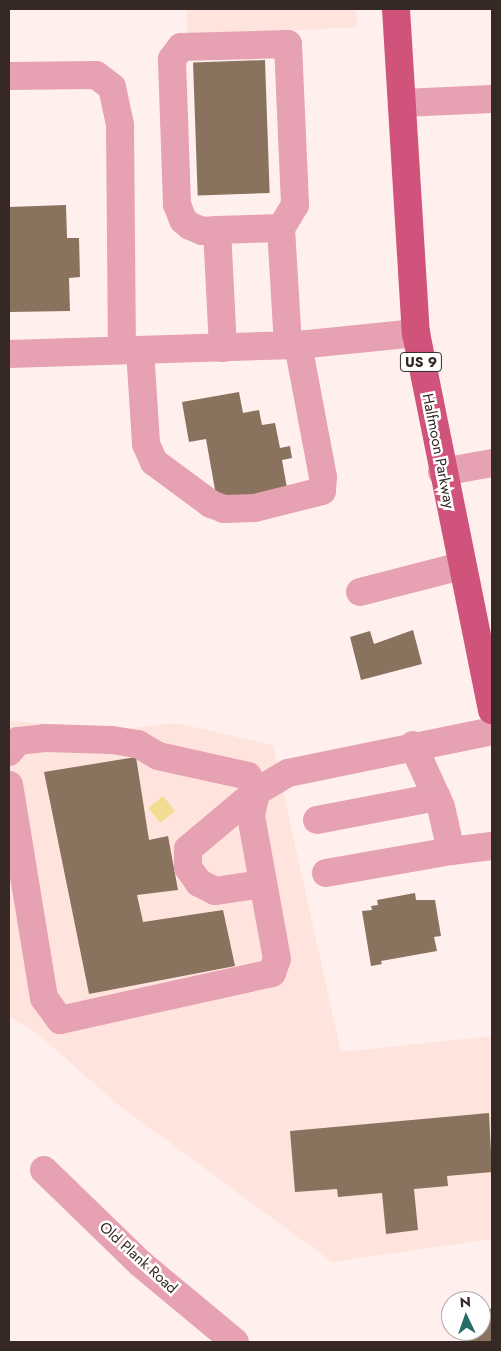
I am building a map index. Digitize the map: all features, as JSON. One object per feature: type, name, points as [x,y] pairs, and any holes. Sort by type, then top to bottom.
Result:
[{"type":"main road","name":"Halfmoon Parkway","points":[[396,9],[416,334],[461,566],[488,665],[492,710]]},
{"type":"street","points":[[9,76],[96,75],[112,87],[120,125],[131,350],[146,444],[154,462],[182,485],[211,504],[224,509],[254,508],[322,490],[323,477],[293,345],[281,228],[295,205],[288,44],[181,48],[173,54],[178,210],[183,220],[196,230],[281,228]]},
{"type":"street","points":[[402,103],[492,98]]},
{"type":"street","points":[[217,230],[222,348]]},
{"type":"street","points":[[9,354],[293,345],[416,334]]},
{"type":"street","points":[[442,472],[492,463]]},
{"type":"street","points":[[360,592],[461,566]]},
{"type":"street","points":[[263,884],[215,891],[199,883],[188,867],[188,849],[256,792],[288,773],[412,745],[492,731]]},
{"type":"street","points":[[9,752],[18,741],[45,738],[112,740],[138,744],[158,756],[248,776],[256,792],[252,816],[276,959],[272,973],[60,1020],[44,998],[9,785]]},
{"type":"street","points":[[412,745],[437,797],[451,851]]},
{"type":"street","points":[[317,820],[437,797]]},
{"type":"street","points":[[326,873],[451,851],[492,846]]},
{"type":"street","name":"Old Plank Road","points":[[44,1170],[141,1264],[235,1342]]},
{"type":"shaded area","points":[[186,9],[356,9],[357,27],[188,36]]},
{"type":"shaded area","points":[[9,721],[125,729],[176,723],[273,745],[341,1052],[492,1036],[492,1239],[332,1262],[117,1104],[38,1034],[9,1016]]},
{"type":"shaded area","points":[[163,796],[175,811],[160,823],[148,808]]},
{"type":"building","points":[[265,60],[270,193],[198,195],[193,63]]},
{"type":"building","points":[[66,205],[67,238],[79,238],[80,277],[69,278],[70,311],[9,312],[9,207]]},
{"type":"building","points":[[239,392],[243,413],[259,410],[262,425],[275,423],[280,448],[290,446],[292,458],[282,460],[287,488],[217,501],[206,439],[189,442],[182,402]]},
{"type":"building","points":[[413,630],[422,664],[361,680],[350,637],[370,631],[374,644]]},
{"type":"building","points":[[136,757],[149,840],[168,836],[178,890],[137,895],[143,922],[223,910],[235,966],[89,994],[44,772]]},
{"type":"building","points":[[415,893],[416,900],[435,900],[441,936],[434,937],[437,951],[381,961],[382,964],[371,966],[362,911],[372,910],[371,906],[378,905],[377,900]]},
{"type":"building","points":[[489,1113],[492,1172],[447,1176],[448,1186],[414,1189],[418,1230],[386,1234],[382,1193],[338,1197],[337,1189],[295,1192],[290,1131]]},
{"type":"building","points":[[491,1308],[492,1342],[467,1342],[491,1341]]}]
